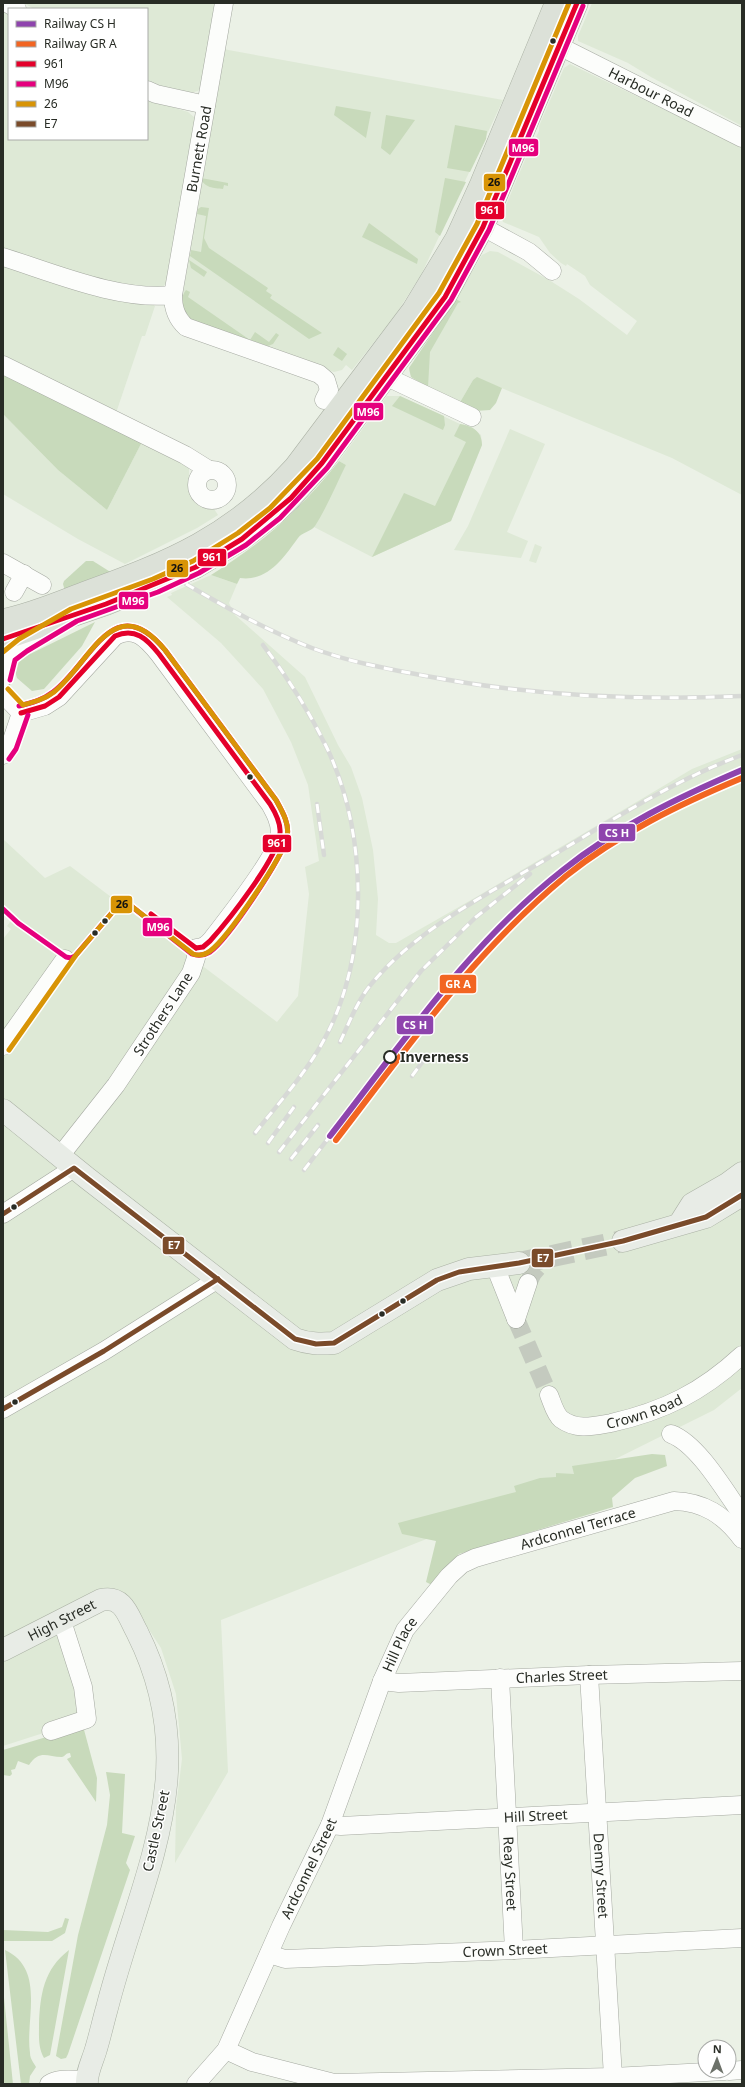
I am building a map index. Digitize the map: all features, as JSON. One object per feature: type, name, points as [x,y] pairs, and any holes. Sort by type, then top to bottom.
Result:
[{"type":"highway","points":[[3,620],[136,574],[176,557],[230,526],[248,513],[275,489],[295,467],[417,305],[456,239],[481,184],[556,3]]},
{"type":"highway","points":[[3,639],[156,585],[196,567],[242,539],[275,513],[322,464],[445,297],[483,227],[577,3]]},
{"type":"main road","points":[[3,1110],[67,1162],[295,1339],[316,1344],[334,1343],[438,1280],[469,1269],[519,1263]]},
{"type":"main road","points":[[680,1224],[692,1204],[727,1184],[742,1173]]},
{"type":"main road","points":[[623,1240],[706,1217],[742,1195]]},
{"type":"main road","name":"Castle Street","points":[[86,2082],[111,1990],[153,1855],[159,1831],[168,1771],[166,1722],[148,1657],[122,1605],[116,1600],[109,1598],[101,1600]]},
{"type":"main road","name":"High Street","points":[[3,1650],[101,1600]]},
{"type":"street","name":"Burnett Road","points":[[224,3],[173,295],[175,314],[180,322],[186,327],[318,374],[326,380],[329,390],[324,400]]},
{"type":"street","name":"Harbour Road","points":[[560,46],[742,138]]},
{"type":"street","points":[[148,90],[156,94],[206,104]]},
{"type":"street","points":[[483,227],[529,252],[552,271]]},
{"type":"street","points":[[3,257],[83,283],[157,297],[173,295]]},
{"type":"street","points":[[3,365],[202,468]]},
{"type":"street","points":[[387,377],[472,417]]},
{"type":"street","points":[[3,562],[42,585]]},
{"type":"street","points":[[14,592],[24,574]]},
{"type":"street","points":[[3,678],[9,656],[23,645],[74,615]]},
{"type":"street","name":"Strothers Lane","points":[[3,1214],[67,1162],[116,1085],[192,973],[196,958],[196,948],[201,948],[207,945],[212,939],[272,855],[280,834],[276,815],[151,644],[136,633],[120,633],[115,636],[59,697],[46,706],[21,714]]},
{"type":"street","points":[[3,694],[21,714],[10,746],[3,755]]},
{"type":"street","points":[[3,1046],[65,958]]},
{"type":"street","points":[[495,1266],[516,1319],[528,1283]]},
{"type":"street","points":[[3,1409],[104,1351],[218,1279]]},
{"type":"street","name":"Crown Road","points":[[549,1395],[560,1418],[572,1425],[587,1428],[640,1416],[668,1406],[692,1394],[722,1374],[742,1355]]},
{"type":"street","points":[[671,1434],[680,1437],[708,1466],[742,1515]]},
{"type":"street","name":"Ardconnel Terrace","points":[[421,1609],[449,1576],[467,1561],[674,1501],[690,1501],[704,1505],[721,1518],[742,1539]]},
{"type":"street","name":"Hill Place","points":[[382,1681],[405,1630],[421,1609]]},
{"type":"street","points":[[51,1731],[87,1719],[83,1687],[62,1621]]},
{"type":"street","name":"Charles Street","points":[[382,1681],[400,1683],[500,1678],[742,1671]]},
{"type":"street","name":"Denny Street","points":[[589,1675],[613,2077]]},
{"type":"street","name":"Reay Street","points":[[500,1678],[514,1950]]},
{"type":"street","name":"Ardconnel Street","points":[[196,2084],[226,2050],[269,1954],[330,1825],[382,1681]]},
{"type":"street","name":"Hill Street","points":[[330,1825],[341,1826],[507,1818],[742,1805]]},
{"type":"street","name":"Crown Street","points":[[269,1954],[286,1959],[606,1946],[742,1938]]},
{"type":"street","points":[[226,2050],[252,2062],[336,2084],[613,2077],[697,2072]]},
{"type":"street","points":[[49,2084],[56,2080],[68,2079],[86,2082]]},
{"type":"shaded area","points":[[24,3],[216,3],[201,88],[198,91],[190,93],[157,86],[148,81],[148,8],[32,8]]},
{"type":"shaded area","points":[[592,3],[742,3],[742,126],[628,63],[578,41],[578,36]]},
{"type":"shaded area","points":[[3,9],[8,12],[8,140],[148,140],[148,99],[188,112],[195,118],[196,124],[167,282],[162,288],[104,281],[81,275],[3,248]]},
{"type":"shaded area","points":[[223,49],[503,100],[421,275],[394,317],[352,370],[346,365],[342,370],[334,372],[309,365],[307,360],[196,322],[182,300]]},
{"type":"shaded area","points":[[570,64],[742,147],[742,495],[672,458],[477,378],[473,380],[459,404],[413,379],[410,374],[409,368],[456,299],[482,255],[490,251],[498,252],[549,280],[579,299],[627,335],[637,321],[590,285],[585,276],[567,264],[566,266],[561,263],[550,253],[539,237],[503,222],[501,217],[527,155],[539,131],[539,126],[564,68]]},
{"type":"shaded area","points":[[336,106],[371,112],[366,138],[334,115]]},
{"type":"shaded area","points":[[386,115],[415,120],[390,155],[381,148]]},
{"type":"shaded area","points":[[455,125],[487,131],[486,139],[470,172],[447,168]]},
{"type":"shaded area","points":[[201,178],[228,183],[228,186],[224,185],[223,189],[210,187],[204,184]]},
{"type":"shaded area","points":[[445,178],[466,182],[440,236],[435,232]]},
{"type":"shaded area","points":[[201,207],[209,208],[204,238],[209,248],[268,288],[266,291],[272,295],[270,298],[322,333],[309,339],[190,256],[191,250],[201,252],[206,216],[197,214],[198,209]]},
{"type":"shaded area","points":[[369,223],[418,259],[417,264],[362,237]]},
{"type":"shaded area","points":[[189,260],[207,272],[204,277],[191,268]]},
{"type":"shaded area","points":[[3,264],[147,301],[155,306],[145,336],[142,336],[116,413],[3,357]]},
{"type":"shaded area","points":[[186,290],[190,292],[188,297],[250,340],[192,320],[184,310],[182,302],[182,298]]},
{"type":"shaded area","points":[[456,299],[461,302],[458,303],[430,352],[428,387],[411,377],[409,368]]},
{"type":"shaded area","points":[[255,332],[269,342],[276,333],[279,335],[273,344],[268,346],[250,340]]},
{"type":"shaded area","points":[[338,347],[347,354],[342,361],[333,355]]},
{"type":"shaded area","points":[[3,374],[143,440],[107,510],[58,470],[3,414]]},
{"type":"shaded area","points":[[477,377],[502,388],[496,403],[490,410],[475,411],[459,404],[473,380]]},
{"type":"shaded area","points":[[387,396],[400,396],[460,424],[469,425],[481,435],[482,445],[451,521],[372,557],[314,527],[346,465],[339,461]]},
{"type":"shaded area","points":[[400,396],[444,416],[445,425],[443,430],[392,406]]},
{"type":"shaded area","points":[[3,414],[58,470],[107,510],[143,440],[189,468],[189,485],[192,497],[199,505],[214,509],[218,515],[197,528],[125,564],[78,539],[3,494]]},
{"type":"shaded area","points":[[460,424],[476,430],[482,440],[482,445],[451,521],[372,557],[404,493],[435,506],[466,442],[454,436]]},
{"type":"shaded area","points":[[510,429],[545,444],[507,532],[528,541],[521,558],[454,550],[468,526]]},
{"type":"shaded area","points":[[339,461],[346,465],[315,526],[300,536],[274,567],[259,576],[240,578],[237,584],[211,575],[248,550],[280,524],[310,495]]},
{"type":"shaded area","points":[[535,544],[542,547],[536,563],[529,561]]},
{"type":"shaded area","points":[[86,561],[93,561],[112,573],[65,591],[63,584],[64,581]]},
{"type":"shaded area","points":[[211,575],[237,584],[229,603],[235,615],[305,677],[338,745],[351,767],[362,798],[373,850],[378,899],[376,935],[389,943],[396,943],[478,896],[692,769],[742,749],[742,1388],[714,1410],[561,1486],[221,1620],[228,1772],[175,1863],[176,1807],[182,1759],[176,1694],[161,1648],[136,1610],[122,1605],[62,1621],[87,1719],[3,1746],[3,939],[11,929],[7,926],[13,918],[3,909],[3,839],[45,878],[70,866],[277,1022],[298,996],[309,894],[305,867],[319,861],[308,785],[291,742],[263,689],[221,643],[167,597],[172,595],[171,593]]},
{"type":"shaded area","points":[[95,622],[82,646],[44,689],[32,691],[17,678],[14,668],[18,660]]},
{"type":"shaded area","points":[[652,1454],[665,1455],[667,1466],[635,1478],[612,1498],[613,1507],[459,1554],[432,1585],[426,1582],[436,1541],[402,1534],[398,1523],[516,1492],[514,1486],[540,1478],[556,1477],[556,1473],[574,1474],[572,1466]]},
{"type":"shaded area","points":[[83,1726],[97,1778],[96,1802],[67,1759],[71,1757],[70,1753],[67,1753],[62,1757],[40,1755],[29,1765],[18,1761],[15,1769],[11,1770],[12,1774],[10,1776],[3,1775],[3,1750]]},
{"type":"shaded area","points":[[106,1772],[125,1774],[122,1833],[135,1836],[126,1863],[130,1870],[68,2054],[66,2058],[61,2059],[56,2056],[78,1935],[107,1825],[110,1795]]},
{"type":"shaded area","points":[[65,1918],[69,1919],[65,1933],[52,1941],[4,1941],[3,1930],[48,1932],[62,1927]]},
{"type":"shaded area","points":[[5,1950],[18,1958],[26,1969],[30,1982],[30,2055],[36,2067],[30,2076],[29,2084],[21,2084]]},
{"type":"shaded area","points":[[69,1950],[50,2055],[44,2058],[39,2038],[42,1993],[54,1965]]},
{"type":"shaded area","points":[[3,1988],[13,2084],[3,2084]]},
{"type":"tunnel","points":[[519,1263],[623,1241]]},
{"type":"tunnel","points":[[528,1283],[533,1273],[547,1257]]},
{"type":"tunnel","points":[[516,1319],[549,1395]]},
{"type":"railway","points":[[186,584],[248,619],[312,648],[383,668],[465,683],[544,692],[662,698],[742,696]]},
{"type":"railway","points":[[255,1133],[305,1071],[329,1030],[342,997],[351,963],[357,926],[358,889],[356,852],[350,815],[340,781],[327,748],[313,721],[289,682],[263,645]]},
{"type":"railway","points":[[340,1042],[359,1003],[373,982],[411,945],[432,929],[477,900],[641,803],[716,765],[742,755]]},
{"type":"railway","points":[[317,804],[324,855]]},
{"type":"railway","points":[[279,1152],[421,971],[476,917],[530,874]]},
{"type":"railway","points":[[412,1076],[426,1057]]},
{"type":"railway","points":[[268,1143],[294,1107]]},
{"type":"railway","points":[[291,1159],[318,1125]]},
{"type":"railway","points":[[304,1170],[330,1136]]},
{"type":"transit line","name":"26","points":[[3,652],[19,639],[71,609],[153,579],[193,561],[238,533],[270,508],[317,459],[439,293],[477,224],[569,3]]},
{"type":"transit line","name":"961","points":[[3,639],[106,604],[196,567],[242,539],[291,498],[322,463],[445,297],[483,227],[577,3]]},
{"type":"transit line","name":"M96","points":[[10,680],[15,660],[27,651],[77,621],[158,592],[199,573],[246,545],[280,518],[327,468],[451,300],[489,230],[583,6]]},
{"type":"transit line","name":"M96","points":[[3,909],[18,923],[66,957],[71,958],[75,956],[116,908],[126,902],[192,954],[204,954],[210,952],[218,944],[241,916],[265,880],[283,848],[288,832],[285,818],[276,800],[165,650],[147,633],[131,626],[117,628],[104,637],[91,650],[67,680],[53,692],[41,699],[19,706]]},
{"type":"transit line","name":"26","points":[[8,689],[23,705],[47,697],[67,679],[104,636],[117,628],[131,626],[147,633],[165,650],[276,800],[285,818],[288,832],[276,862],[241,915],[218,943],[206,953],[200,955],[193,954],[126,902],[116,908],[76,955],[9,1050]]},
{"type":"transit line","name":"961","points":[[21,713],[45,706],[59,697],[115,636],[129,633],[140,636],[145,639],[159,654],[270,804],[280,825],[280,833],[277,844],[262,873],[210,941],[203,947],[196,948]]},
{"type":"transit line","name":"M96","points":[[9,759],[16,749],[28,715]]},
{"type":"transit line","points":[[330,1136],[411,1031],[467,962],[497,929],[529,899],[563,870],[605,840],[672,802],[742,770]]},
{"type":"transit line","points":[[336,1140],[416,1036],[472,968],[533,905],[566,876],[628,833],[673,809],[742,778]]},
{"type":"transit line","name":"961","points":[[151,914],[196,948]]},
{"type":"transit line","name":"E7","points":[[3,1214],[74,1168],[295,1339],[316,1344],[334,1343],[437,1280],[459,1272],[519,1263],[623,1241],[706,1217],[742,1195]]},
{"type":"transit line","name":"E7","points":[[3,1409],[104,1351],[218,1279]]},
{"type":"place","name":"Inverness","points":[[390,1057]]}]
